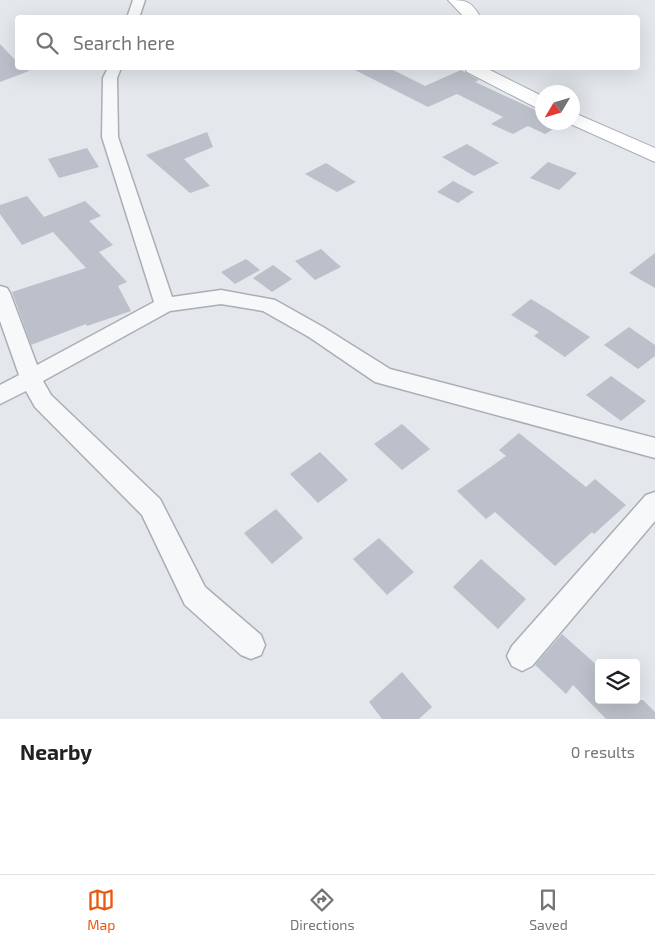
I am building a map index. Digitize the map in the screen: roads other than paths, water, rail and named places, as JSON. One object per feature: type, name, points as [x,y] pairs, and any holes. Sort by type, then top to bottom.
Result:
[{"type":"main road","points":[[456,0],[471,15]]},
{"type":"main road","points":[[477,70],[535,99]]},
{"type":"main road","points":[[580,122],[655,156]]},
{"type":"street","points":[[134,15],[139,0]]},
{"type":"street","points":[[113,70],[110,78],[110,137],[165,305]]},
{"type":"street","points":[[0,293],[31,379],[43,401],[152,507],[195,596],[251,645]]},
{"type":"street","points":[[0,395],[165,305],[221,297],[268,305],[316,332],[382,376],[655,448]]},
{"type":"street","points":[[522,656],[655,503]]}]
